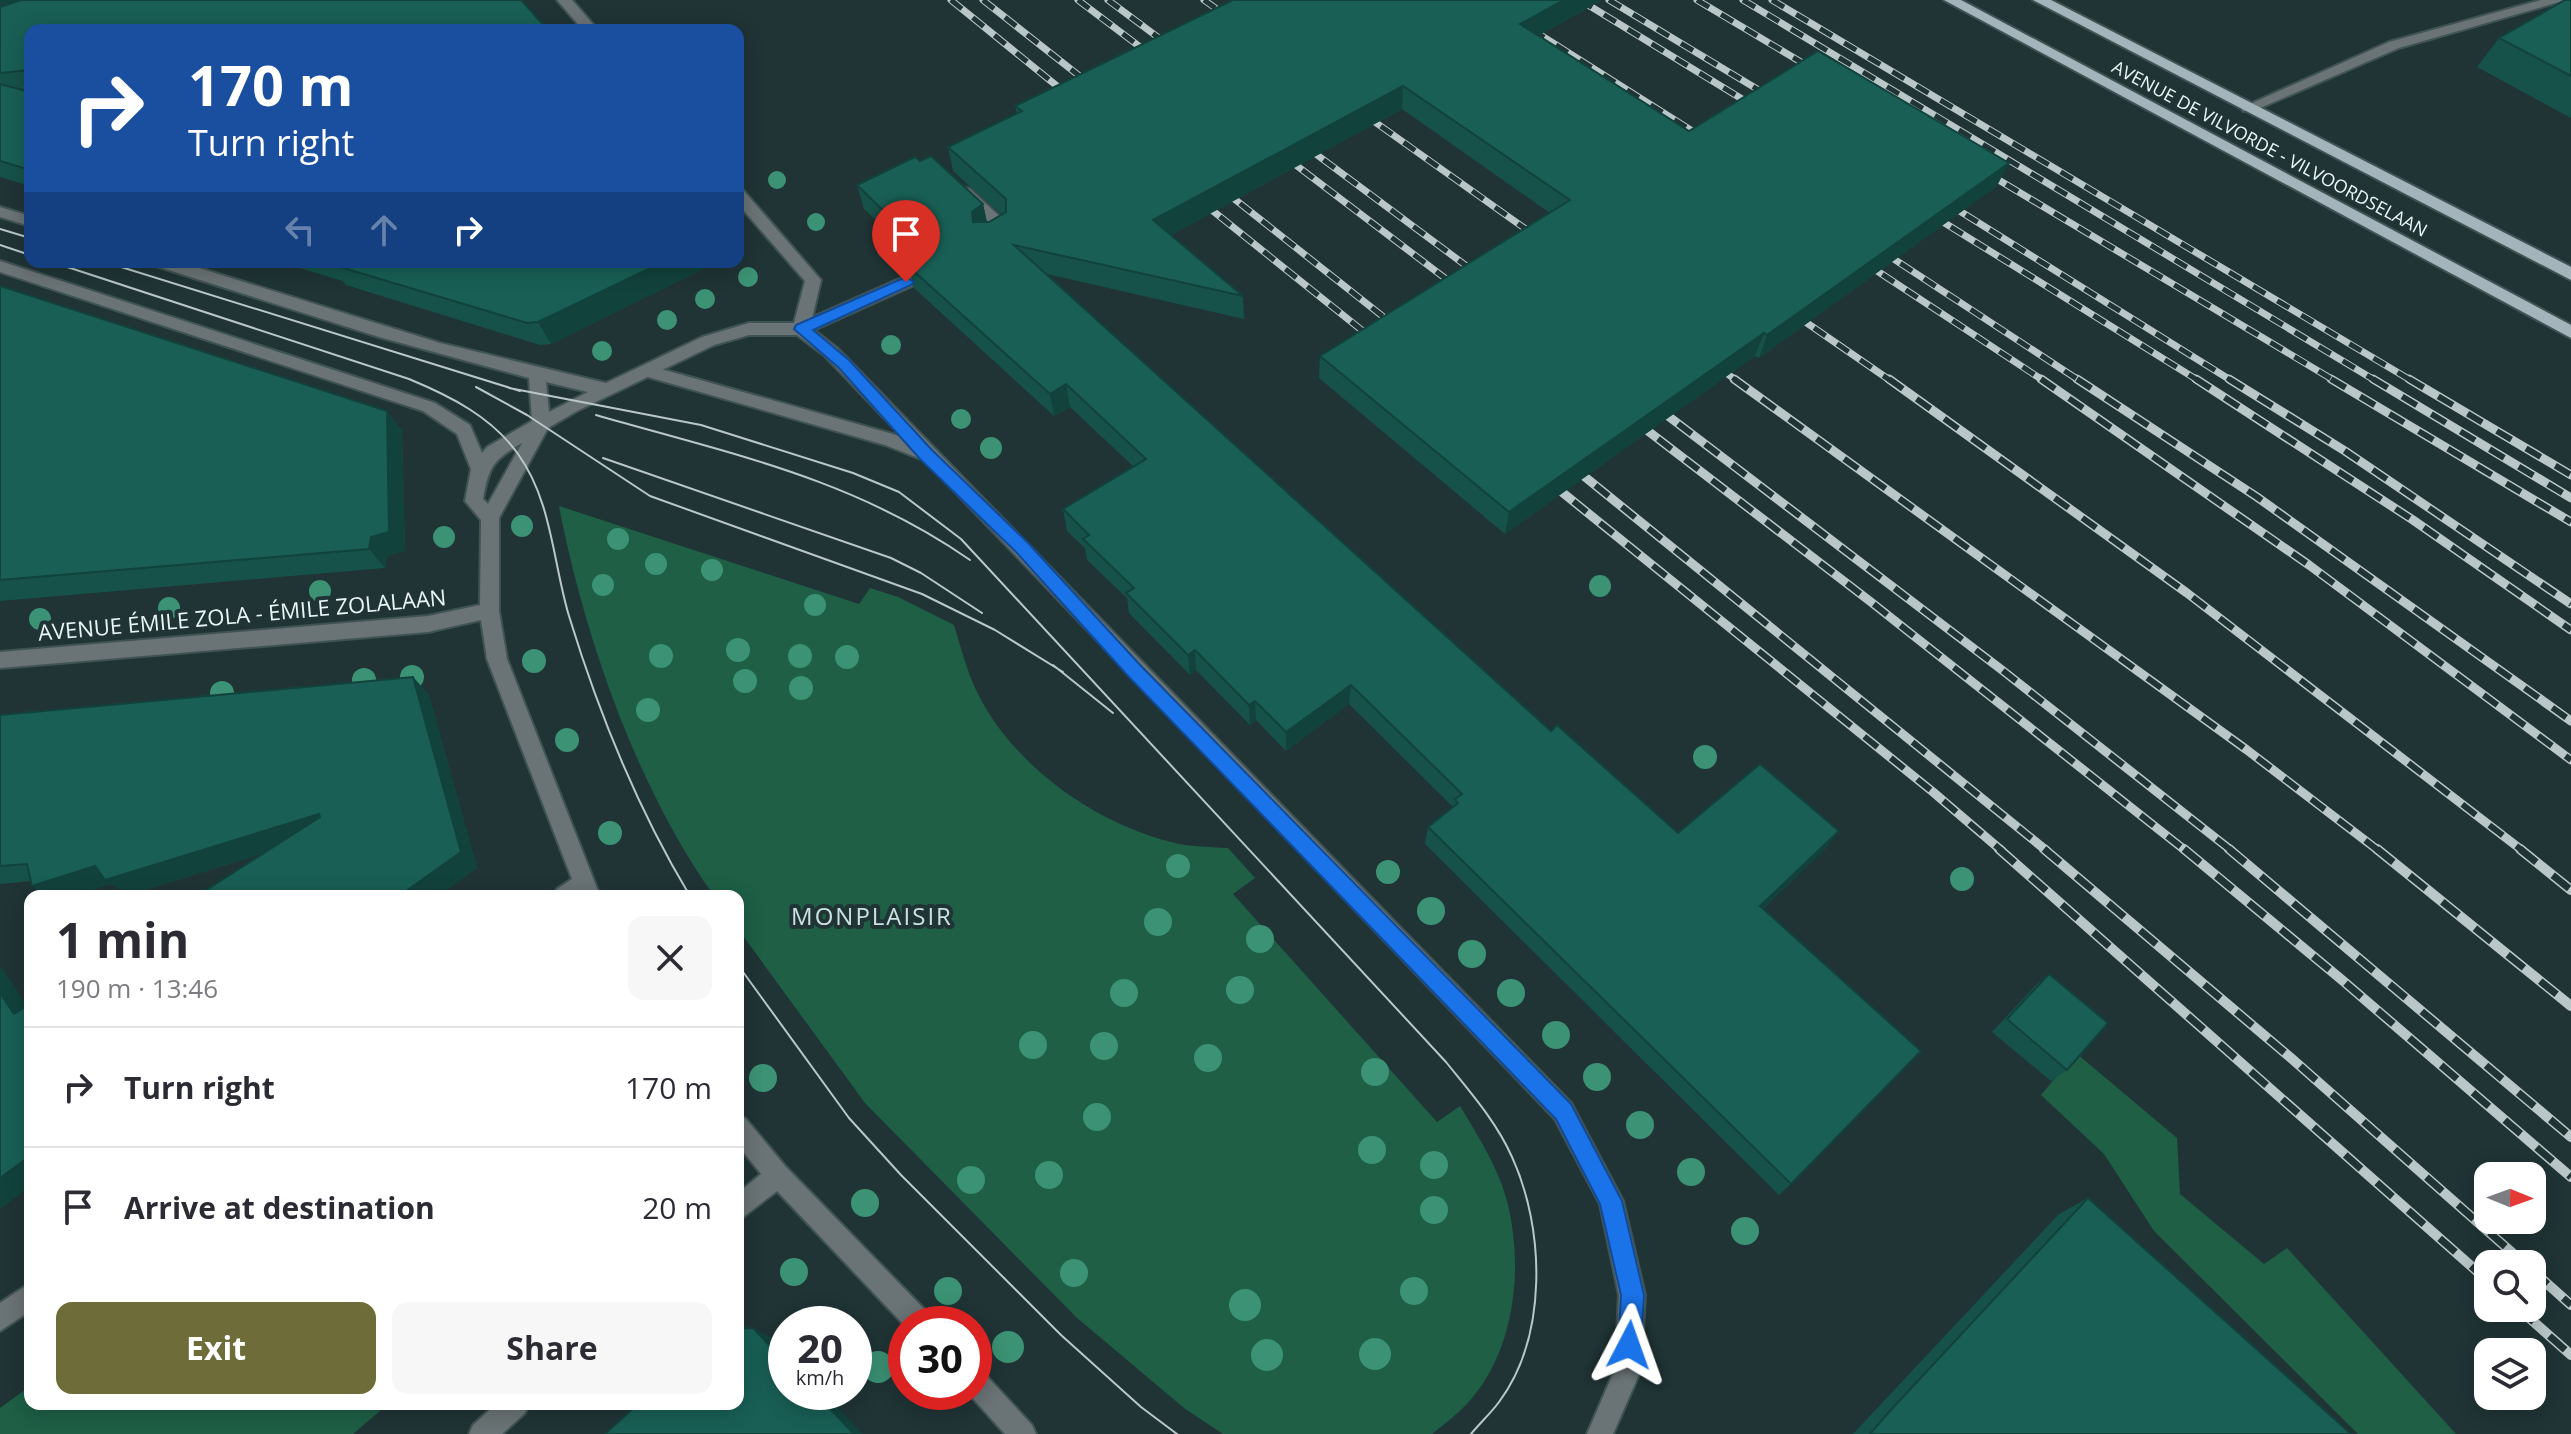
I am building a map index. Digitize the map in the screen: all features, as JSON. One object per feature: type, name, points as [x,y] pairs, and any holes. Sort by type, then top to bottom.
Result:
[{"type":"main road","name":"AVENUE DE VILVORDE - VILVOORDSELAAN","points":[[1951,0],[2571,332]]},
{"type":"main road","name":"AVENUE DE VILVORDE - VILVOORDSELAAN","points":[[2040,0],[2571,274]]},
{"type":"street","points":[[564,0],[586,24]]},
{"type":"street","points":[[2248,108],[2394,45],[2490,16],[2559,0]]},
{"type":"street","points":[[947,177],[1003,229],[986,239]]},
{"type":"street","points":[[744,201],[813,280],[801,329]]},
{"type":"street","points":[[0,212],[24,219]]},
{"type":"street","points":[[0,266],[429,407],[464,430],[480,469]]},
{"type":"street","points":[[182,268],[537,376],[610,390]]},
{"type":"street","points":[[490,518],[474,501],[480,469],[493,452],[708,341],[749,329],[801,329],[906,282]]},
{"type":"street","points":[[801,329],[844,364],[926,454],[1022,548],[1136,672],[1563,1111],[1611,1201],[1632,1295],[1628,1370],[1600,1434]]},
{"type":"street","points":[[647,371],[890,440],[926,454]]},
{"type":"street","points":[[537,376],[541,425],[490,518],[489,611],[497,659],[578,890]]},
{"type":"street","name":"AVENUE ÉMILE ZOLA - ÉMILE ZOLALAAN","points":[[0,660],[428,624],[489,611]]},
{"type":"street","points":[[744,1134],[778,1175],[904,1306]]},
{"type":"street","points":[[744,1204],[778,1175]]},
{"type":"street","points":[[0,1318],[24,1300]]},
{"type":"street","points":[[992,1400],[1023,1434]]},
{"type":"street","points":[[482,1434],[509,1410]]},
{"type":"green space","points":[[559,506],[859,604],[870,588],[898,597],[954,625],[967,669],[994,721],[1014,746],[1062,790],[1119,823],[1149,835],[1179,844],[1228,848],[1255,878],[1233,894],[1437,1122],[1460,1106],[1500,1179],[1513,1231],[1515,1258],[1511,1312],[1495,1362],[1465,1406],[1432,1434],[1223,1434],[1184,1408],[1076,1317],[865,1103],[744,937],[744,890],[710,890],[686,854],[661,808],[617,709],[583,607]]},
{"type":"green space","points":[[2076,1053],[2177,1138],[2180,1194],[2264,1264],[2287,1248],[2456,1434],[2358,1434],[2154,1231],[2104,1154],[2041,1095]]},
{"type":"green space","points":[[24,1390],[24,1410],[381,1410],[353,1434],[0,1434],[0,1408]]},
{"type":"building","points":[[21,0],[521,0],[543,24],[24,24],[24,71],[0,73],[0,7]]},
{"type":"building","points":[[1233,0],[1564,0],[1520,24],[1689,131],[1818,51],[2009,163],[1767,335],[1764,333],[1509,512],[1320,356],[1570,200],[1403,86],[1153,220],[1243,296],[1014,245],[1551,731],[1557,725],[1678,833],[1760,764],[1839,831],[1760,906],[1921,1051],[1791,1184],[1428,827],[1458,803],[1455,799],[1462,794],[1351,685],[1286,732],[1255,701],[1249,705],[1195,650],[1188,655],[1126,593],[1134,588],[1083,539],[1089,535],[1063,509],[1146,459],[1066,384],[1050,394],[907,265],[908,253],[900,250],[893,252],[871,231],[893,220],[857,185],[915,157],[920,161],[931,156],[983,204],[972,212],[973,222],[989,222],[1006,212],[1006,199],[948,147],[1022,111],[1015,106]]},
{"type":"building","points":[[2565,0],[2571,0],[2571,76],[2499,38]]},
{"type":"building","points":[[0,84],[24,90],[24,168],[0,161]]},
{"type":"building","points":[[343,268],[650,268],[538,322],[527,323]]},
{"type":"building","points":[[0,286],[387,411],[389,532],[371,537],[369,549],[0,580]]},
{"type":"building","points":[[413,677],[461,852],[407,890],[206,890],[320,817],[319,814],[105,880],[95,866],[32,886],[27,864],[0,866],[0,715]]},
{"type":"building","points":[[2049,974],[2108,1023],[2067,1070],[2007,1019]]},
{"type":"building","points":[[0,993],[14,1014],[24,1008],[24,1160],[0,1178]]},
{"type":"building","points":[[2088,1198],[2351,1434],[1870,1434]]},
{"type":"building","points":[[753,1328],[768,1344],[768,1410],[831,1410],[854,1434],[605,1434],[631,1410],[744,1410],[744,1329]]},
{"type":"tram line","points":[[0,229],[24,236]]},
{"type":"tram line","points":[[0,245],[24,253]]},
{"type":"tram line","points":[[70,268],[409,379],[455,400],[483,418],[508,441],[529,472],[545,512],[569,616],[606,724],[636,795],[687,890]]},
{"type":"tram line","points":[[124,268],[513,389]]},
{"type":"tram line","points":[[476,387],[527,415],[650,496],[922,594],[995,630],[1058,669]]},
{"type":"tram line","points":[[513,389],[701,425],[853,473],[899,492],[961,539],[1446,1062],[1506,1144],[1523,1185],[1535,1249],[1536,1282],[1526,1346],[1515,1375],[1499,1402],[1471,1434]]},
{"type":"tram line","points":[[513,389],[520,391]]},
{"type":"tram line","points":[[596,415],[743,456],[835,488],[881,508],[970,560]]},
{"type":"tram line","points":[[603,458],[891,558],[921,573],[982,613]]},
{"type":"tram line","points":[[1053,665],[1058,669]]},
{"type":"tram line","points":[[1058,669],[1063,672]]},
{"type":"tram line","points":[[1058,669],[1113,713]]},
{"type":"tram line","points":[[744,973],[849,1118],[901,1175],[1061,1335],[1141,1407],[1177,1434]]},
{"type":"railway","points":[[951,0],[1073,99]]},
{"type":"railway","points":[[983,0],[1096,89]]},
{"type":"railway","points":[[1078,0],[1156,59]]},
{"type":"railway","points":[[1108,0],[1175,50]]},
{"type":"railway","points":[[1204,0],[1235,22]]},
{"type":"railway","points":[[1485,0],[1708,141]]},
{"type":"railway","points":[[1580,0],[1760,110]]},
{"type":"railway","points":[[1609,0],[1777,101]]},
{"type":"railway","points":[[1697,0],[1821,74]]},
{"type":"railway","points":[[1743,0],[2376,381]]},
{"type":"railway","points":[[1772,0],[2412,381]]},
{"type":"railway","points":[[1358,110],[1544,242]]},
{"type":"railway","points":[[1301,143],[1484,279]]},
{"type":"railway","points":[[1280,153],[1462,291]]},
{"type":"railway","points":[[1982,170],[2335,381]]},
{"type":"railway","points":[[1218,186],[1400,330]]},
{"type":"railway","points":[[1198,199],[1379,344]]},
{"type":"railway","points":[[1942,200],[2232,381]]},
{"type":"railway","points":[[1927,212],[2199,381]]},
{"type":"railway","points":[[1877,248],[2080,381]]},
{"type":"railway","points":[[1859,259],[2042,379]]},
{"type":"railway","points":[[1791,312],[1891,381]]},
{"type":"railway","points":[[1710,361],[1737,381]]},
{"type":"railway","points":[[1734,379],[2247,750],[2379,851]]},
{"type":"railway","points":[[1889,379],[2187,593],[2523,851]]},
{"type":"railway","points":[[2042,379],[2309,565],[2571,760]]},
{"type":"railway","points":[[2077,379],[2257,497],[2571,721]]},
{"type":"railway","points":[[2196,379],[2413,520],[2571,630]]},
{"type":"railway","points":[[2229,379],[2345,451],[2571,604]]},
{"type":"railway","points":[[2331,379],[2571,522]]},
{"type":"railway","points":[[2373,379],[2571,498]]},
{"type":"railway","points":[[2409,379],[2571,475]]},
{"type":"railway","points":[[1651,403],[2002,670],[2232,851]]},
{"type":"railway","points":[[1631,418],[1871,602],[2186,851]]},
{"type":"railway","points":[[1569,464],[2047,851]]},
{"type":"railway","points":[[1547,480],[2002,851]]},
{"type":"railway","points":[[1999,849],[2474,1269]]},
{"type":"railway","points":[[2044,849],[2291,1058],[2509,1250]]},
{"type":"railway","points":[[2184,849],[2571,1177]]},
{"type":"railway","points":[[2229,849],[2571,1137]]},
{"type":"railway","points":[[2377,849],[2571,1006]]},
{"type":"railway","points":[[2520,849],[2571,890]]},
{"type":"railway","points":[[2546,1283],[2571,1305]]},
{"type":"railway","points":[[2534,1322],[2571,1355]]},
{"type":"district","name":"MONPLAISIR","points":[[872,915]]},
{"type":"route","points":[[906,282],[801,329],[844,364],[926,454],[1022,548],[1136,672],[1563,1111],[1611,1201],[1632,1295],[1629,1345]]}]
